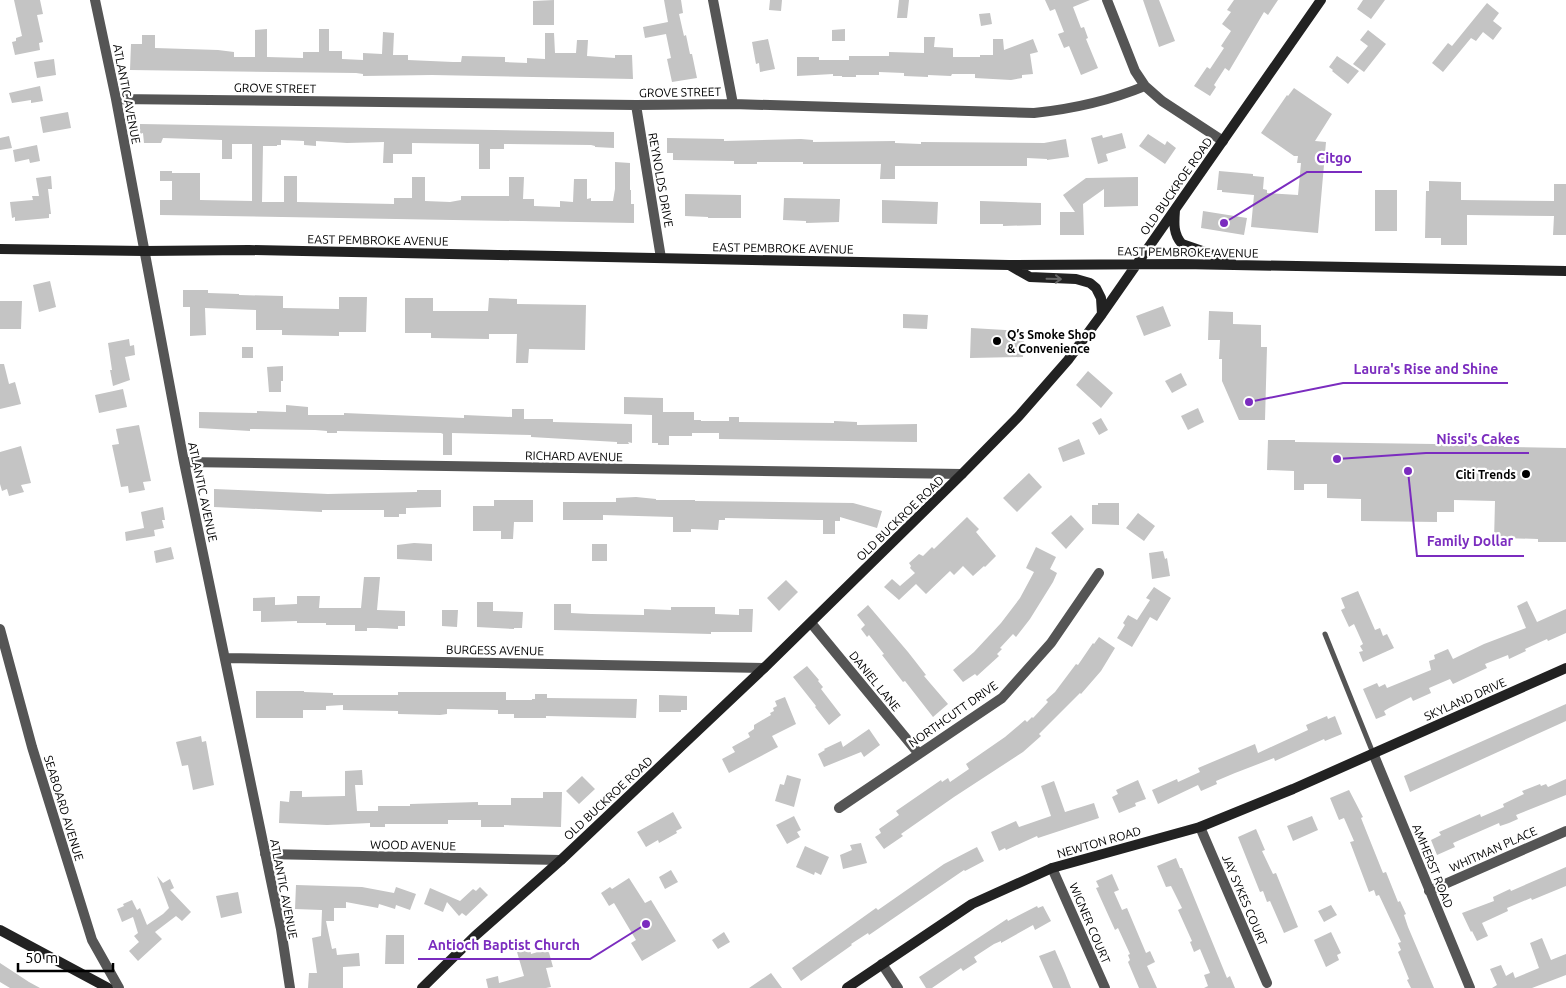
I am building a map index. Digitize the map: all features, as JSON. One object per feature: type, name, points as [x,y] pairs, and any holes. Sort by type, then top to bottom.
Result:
[{"type":"main road","name":"OLD BUCKROE ROAD","points":[[422,988],[475,936],[561,860],[811,623],[1026,409],[1068,360],[1102,314],[1321,0]]},
{"type":"main road","points":[[1174,209],[1175,231],[1182,244],[1241,264]]},
{"type":"main road","name":"EAST PEMBROKE AVENUE","points":[[0,250],[259,250],[1009,264],[1241,264],[1566,271]]},
{"type":"main road","points":[[1009,264],[1030,277],[1076,279],[1090,283],[1096,288],[1102,298],[1102,314]]},
{"type":"main road","name":"SKYLAND DRIVE","points":[[1373,753],[1566,668]]},
{"type":"main road","name":"NEWTON ROAD","points":[[847,988],[972,904],[1052,868],[1200,827],[1293,789],[1373,753]]},
{"type":"main road","points":[[0,930],[108,988]]},
{"type":"street","name":"ATLANTIC AVENUE","points":[[95,0],[116,99],[184,462],[281,929],[290,988]]},
{"type":"street","points":[[713,0],[733,104]]},
{"type":"street","points":[[1107,0],[1135,70],[1145,86],[1162,100],[1223,141]]},
{"type":"street","name":"GROVE STREET","points":[[116,99],[636,105],[733,104],[1034,113],[1062,110],[1088,104],[1124,95],[1145,86]]},
{"type":"street","name":"REYNOLDS DRIVE","points":[[636,105],[662,258]]},
{"type":"street","name":"RICHARD AVENUE","points":[[184,462],[962,474]]},
{"type":"street","name":"NORTHCUTT DRIVE","points":[[839,808],[1002,698],[1051,643],[1100,573]]},
{"type":"street","name":"DANIEL LANE","points":[[811,623],[919,754]]},
{"type":"street","name":"SEABOARD AVENUE","points":[[0,629],[32,747],[92,940],[119,988]]},
{"type":"street","name":"BURGESS AVENUE","points":[[225,658],[764,668]]},
{"type":"street","name":"AMHERST ROAD","points":[[1373,753],[1470,988]]},
{"type":"street","name":"JAY SYKES COURT","points":[[1200,827],[1267,983]]},
{"type":"street","name":"WHITMAN PLACE","points":[[1429,891],[1566,831]]},
{"type":"street","name":"WOOD AVENUE","points":[[265,854],[561,860]]},
{"type":"street","name":"WIGNER COURT","points":[[1052,868],[1105,988]]},
{"type":"street","points":[[882,964],[898,988]]},
{"type":"lane","points":[[1325,634],[1373,753]]},
{"type":"building","points":[[14,0],[40,0],[43,14],[37,15],[43,42],[39,43],[40,50],[15,55],[12,42],[22,36]]},
{"type":"building","points":[[554,0],[554,25],[533,25],[533,1]]},
{"type":"building","points":[[664,0],[681,0],[683,13],[679,14],[684,36],[686,35],[690,54],[692,54],[697,78],[672,82],[667,59],[671,58],[666,34],[645,38],[643,27],[668,22]]},
{"type":"building","points":[[770,0],[782,0],[781,11],[769,10]]},
{"type":"building","points":[[899,0],[909,0],[907,18],[897,18]]},
{"type":"building","points":[[1045,0],[1090,0],[1073,7],[1081,28],[1084,27],[1088,38],[1086,39],[1098,68],[1081,75],[1069,46],[1064,48],[1058,34],[1064,32],[1055,9],[1050,11]]},
{"type":"building","points":[[1143,0],[1159,0],[1175,41],[1159,47]]},
{"type":"building","points":[[1234,0],[1278,0],[1268,15],[1264,12],[1229,71],[1225,68],[1214,85],[1216,87],[1210,96],[1194,86],[1207,67],[1210,69],[1224,48],[1221,46],[1231,31],[1222,24],[1231,12],[1227,10]]},
{"type":"building","points":[[1363,0],[1385,0],[1371,19],[1357,9]]},
{"type":"building","points":[[1487,3],[1499,13],[1493,21],[1502,28],[1493,40],[1483,32],[1476,41],[1471,38],[1443,72],[1432,63],[1448,43],[1452,46]]},
{"type":"building","points":[[990,13],[992,24],[981,26],[979,14]]},
{"type":"building","points":[[267,29],[267,57],[303,58],[303,52],[319,52],[319,29],[329,29],[329,51],[342,51],[342,59],[363,60],[363,53],[382,54],[383,32],[394,33],[393,55],[408,55],[408,60],[453,62],[461,62],[462,56],[505,57],[505,62],[527,63],[527,58],[545,59],[545,33],[554,33],[555,53],[576,53],[577,40],[588,40],[587,56],[615,58],[615,55],[632,55],[633,79],[432,75],[363,76],[363,74],[356,73],[130,70],[131,44],[142,44],[142,35],[155,35],[155,48],[218,50],[234,52],[234,57],[255,57],[255,30]]},
{"type":"building","points":[[845,29],[845,41],[832,41],[832,30]]},
{"type":"building","points":[[1368,30],[1386,44],[1364,72],[1353,64],[1368,46],[1360,40]]},
{"type":"building","points":[[924,37],[935,37],[934,47],[953,48],[953,57],[993,55],[993,39],[1003,39],[1004,50],[1033,39],[1038,52],[1030,54],[1033,74],[1022,75],[1022,78],[1011,80],[975,78],[975,74],[928,75],[928,77],[904,76],[904,73],[879,72],[879,75],[856,75],[856,77],[833,76],[833,74],[797,76],[797,57],[819,57],[819,60],[849,60],[849,56],[889,56],[889,52],[924,53]]},
{"type":"building","points":[[768,39],[775,69],[760,72],[759,63],[756,64],[752,42]]},
{"type":"building","points":[[1337,56],[1359,71],[1348,84],[1329,67]]},
{"type":"building","points":[[54,59],[56,75],[37,78],[34,62]]},
{"type":"building","points":[[40,86],[43,101],[31,103],[31,100],[12,103],[9,93]]},
{"type":"building","points":[[1294,88],[1332,114],[1315,141],[1326,142],[1318,233],[1251,227],[1254,195],[1217,190],[1219,171],[1253,174],[1253,176],[1264,177],[1263,189],[1267,190],[1267,193],[1298,195],[1301,163],[1297,163],[1298,156],[1294,156],[1261,133],[1287,95]]},
{"type":"building","points":[[68,112],[71,128],[43,133],[40,117]]},
{"type":"building","points":[[140,124],[614,132],[614,148],[591,145],[504,144],[504,149],[490,149],[490,169],[479,169],[479,144],[412,143],[412,154],[393,154],[393,163],[383,163],[384,142],[347,143],[316,141],[316,146],[304,145],[304,141],[281,140],[281,145],[263,146],[262,202],[284,202],[284,176],[297,176],[297,202],[394,204],[394,198],[412,198],[412,177],[425,177],[425,201],[450,202],[461,200],[461,196],[509,196],[509,177],[524,177],[523,199],[534,199],[534,206],[560,207],[560,201],[573,202],[574,179],[587,179],[587,199],[591,198],[591,201],[613,201],[615,162],[630,163],[630,190],[631,204],[634,204],[634,223],[160,215],[160,200],[172,200],[172,181],[160,181],[160,171],[200,173],[200,200],[252,201],[252,144],[232,144],[232,159],[222,159],[222,140],[163,138],[161,143],[144,143],[143,133],[140,134]]},
{"type":"building","points":[[1122,133],[1126,148],[1106,154],[1108,161],[1098,164],[1091,138],[1102,135],[1103,138]]},
{"type":"building","points":[[1148,134],[1165,145],[1167,141],[1176,148],[1165,164],[1139,146]]},
{"type":"building","points":[[9,136],[12,148],[0,150],[0,138]]},
{"type":"building","points":[[667,138],[724,139],[724,141],[801,139],[813,140],[813,142],[895,141],[895,143],[921,144],[921,142],[1044,143],[1066,139],[1069,157],[1047,160],[1027,158],[1027,166],[895,166],[895,179],[880,179],[881,164],[757,162],[757,164],[734,164],[734,161],[673,160],[673,153],[667,153]]},
{"type":"building","points":[[37,145],[40,161],[30,163],[29,159],[15,162],[13,150]]},
{"type":"building","points":[[51,176],[52,189],[48,189],[51,214],[49,214],[49,218],[15,221],[15,217],[12,218],[10,202],[33,200],[32,196],[39,196],[36,178]]},
{"type":"building","points":[[1138,177],[1138,206],[1104,207],[1104,189],[1083,204],[1084,235],[1060,235],[1060,212],[1075,212],[1063,195],[1086,178]]},
{"type":"building","points":[[1429,181],[1461,182],[1461,200],[1554,201],[1554,184],[1566,184],[1566,235],[1553,235],[1554,216],[1467,215],[1467,245],[1441,245],[1441,238],[1425,238],[1426,191],[1429,191]]},
{"type":"building","points":[[1375,190],[1397,190],[1397,231],[1375,231]]},
{"type":"building","points":[[685,194],[741,195],[741,218],[685,216]]},
{"type":"building","points":[[784,198],[840,199],[839,222],[806,223],[806,221],[783,220]]},
{"type":"building","points":[[882,200],[938,202],[937,224],[882,223]]},
{"type":"building","points":[[980,201],[1041,203],[1041,225],[1003,226],[1003,224],[980,224]]},
{"type":"building","points":[[1203,211],[1247,218],[1244,235],[1201,228]]},
{"type":"building","points":[[50,281],[56,307],[39,312],[33,285]]},
{"type":"building","points":[[183,290],[208,290],[208,293],[239,295],[283,296],[283,308],[339,309],[339,297],[367,297],[366,332],[339,332],[339,336],[282,335],[282,330],[256,330],[256,310],[205,308],[206,335],[190,336],[190,307],[183,307]]},
{"type":"building","points":[[405,298],[433,298],[433,311],[488,311],[489,298],[517,299],[517,304],[586,305],[585,350],[529,349],[528,363],[516,363],[517,334],[489,334],[489,339],[431,338],[431,333],[405,333]]},
{"type":"building","points":[[0,301],[22,301],[21,329],[0,329]]},
{"type":"building","points":[[1163,306],[1171,326],[1144,336],[1136,316]]},
{"type":"building","points":[[1209,311],[1233,312],[1233,324],[1261,325],[1261,347],[1267,347],[1265,420],[1239,420],[1222,381],[1222,359],[1219,359],[1220,340],[1208,340]]},
{"type":"building","points":[[903,314],[928,315],[927,329],[903,328]]},
{"type":"building","name":"Q’s Smoke Shop & Convenience","points":[[971,328],[1024,331],[1023,357],[970,358]]},
{"type":"building","points":[[129,339],[130,346],[134,345],[135,355],[125,357],[130,380],[113,386],[108,343]]},
{"type":"building","points":[[242,347],[253,347],[253,358],[242,358]]},
{"type":"building","points":[[0,364],[4,364],[9,384],[15,382],[21,404],[0,409]]},
{"type":"building","points":[[283,366],[281,392],[269,392],[267,367]]},
{"type":"building","points":[[1088,371],[1113,393],[1101,408],[1076,385]]},
{"type":"building","points":[[1181,373],[1187,385],[1172,393],[1165,381]]},
{"type":"building","points":[[123,389],[127,407],[99,413],[95,395]]},
{"type":"building","points":[[624,397],[663,398],[663,412],[694,412],[694,420],[701,421],[729,421],[729,417],[739,417],[739,422],[834,423],[834,421],[857,422],[857,425],[917,424],[917,442],[719,439],[719,433],[692,433],[692,436],[669,436],[669,445],[658,445],[658,443],[652,443],[652,415],[624,414]]},
{"type":"building","points":[[286,405],[308,407],[308,415],[344,415],[344,413],[464,418],[464,415],[512,417],[512,409],[524,409],[524,419],[553,419],[553,422],[632,424],[632,443],[617,444],[617,442],[531,437],[531,435],[452,433],[452,455],[443,455],[443,434],[441,433],[337,431],[337,433],[327,433],[327,431],[315,430],[250,429],[250,431],[199,428],[199,412],[286,412]]},
{"type":"building","points":[[1198,408],[1204,422],[1188,430],[1181,416]]},
{"type":"building","points":[[1101,418],[1108,430],[1099,435],[1092,423]]},
{"type":"building","points":[[139,425],[151,481],[143,482],[145,490],[129,493],[128,486],[121,487],[112,445],[119,444],[116,429]]},
{"type":"building","points":[[1079,439],[1085,454],[1063,462],[1058,448]]},
{"type":"building","points":[[1268,440],[1566,448],[1566,542],[1538,542],[1538,539],[1504,538],[1504,541],[1494,541],[1495,501],[1454,500],[1454,512],[1437,512],[1437,522],[1361,521],[1361,499],[1327,498],[1327,484],[1304,484],[1304,490],[1294,490],[1294,471],[1267,470]]},
{"type":"building","points":[[21,446],[31,483],[21,485],[24,492],[9,496],[7,489],[2,491],[0,484],[0,452]]},
{"type":"building","points":[[1029,473],[1042,487],[1017,512],[1003,498]]},
{"type":"building","points":[[214,489],[328,494],[441,490],[441,507],[406,508],[406,514],[399,514],[399,517],[384,517],[384,510],[322,510],[322,512],[214,507]]},
{"type":"building","points":[[636,497],[656,500],[853,503],[882,511],[877,528],[840,517],[840,521],[835,521],[835,534],[823,534],[823,520],[725,518],[725,520],[719,520],[718,530],[691,529],[691,532],[673,532],[673,517],[603,515],[603,520],[563,520],[563,502],[616,502],[616,498]]},
{"type":"building","points":[[494,500],[533,500],[533,522],[514,522],[513,539],[501,539],[501,531],[473,531],[473,506],[494,506]]},
{"type":"building","points":[[1098,503],[1119,503],[1119,525],[1092,524],[1092,505],[1098,505]]},
{"type":"building","points":[[163,507],[165,520],[162,520],[164,528],[154,530],[155,536],[126,541],[125,532],[144,528],[141,512]]},
{"type":"building","points":[[1138,513],[1155,526],[1144,541],[1126,528]]},
{"type":"building","points":[[1071,515],[1084,529],[1066,549],[1051,533]]},
{"type":"building","points":[[967,517],[979,529],[976,532],[996,556],[985,567],[973,576],[963,566],[954,575],[950,571],[926,594],[916,584],[899,600],[884,587],[892,579],[900,586],[915,573],[910,568],[909,563],[919,554],[923,556],[932,547],[934,549]]},
{"type":"building","points":[[414,543],[432,544],[432,561],[397,559],[397,545]]},
{"type":"building","points":[[592,544],[607,544],[607,561],[592,561]]},
{"type":"building","points":[[171,547],[174,559],[156,563],[154,551]]},
{"type":"building","points":[[1036,547],[1056,557],[1050,569],[1057,573],[1053,582],[1030,619],[1016,637],[1013,634],[1000,648],[1002,649],[997,654],[999,656],[977,676],[975,674],[963,682],[953,670],[974,652],[1001,623],[1020,598],[1034,572],[1026,568]]},
{"type":"building","points":[[1163,551],[1165,559],[1167,558],[1170,576],[1152,579],[1149,553]]},
{"type":"building","points":[[364,577],[380,577],[377,610],[405,611],[405,626],[398,626],[398,629],[367,628],[367,631],[355,631],[355,625],[297,623],[297,621],[261,622],[261,611],[253,611],[253,598],[275,597],[275,605],[297,604],[297,596],[320,596],[319,608],[361,608]]},
{"type":"building","points":[[786,580],[798,592],[779,611],[767,598]]},
{"type":"building","points":[[1154,587],[1171,598],[1157,621],[1150,617],[1132,647],[1117,638],[1125,625],[1123,623],[1128,615],[1137,620],[1150,600],[1146,598]]},
{"type":"building","points":[[1358,591],[1375,630],[1380,628],[1383,636],[1387,634],[1394,648],[1363,662],[1359,652],[1363,651],[1360,646],[1363,644],[1354,624],[1349,627],[1341,610],[1345,608],[1341,598]]},
{"type":"building","points":[[1527,601],[1537,622],[1566,609],[1566,633],[1525,649],[1526,651],[1509,659],[1508,655],[1485,664],[1487,668],[1453,684],[1450,679],[1429,688],[1431,693],[1413,701],[1411,697],[1384,711],[1386,715],[1376,719],[1363,689],[1377,683],[1379,687],[1385,684],[1387,688],[1431,670],[1429,661],[1435,659],[1434,655],[1448,649],[1453,659],[1484,644],[1526,628],[1517,606]]},
{"type":"building","points":[[477,602],[493,602],[493,611],[523,612],[522,628],[477,627]]},
{"type":"building","points":[[554,604],[571,604],[571,613],[591,614],[644,615],[644,609],[671,610],[671,607],[715,607],[715,614],[739,615],[739,609],[753,609],[752,632],[711,632],[711,634],[554,630]]},
{"type":"building","points":[[868,605],[908,652],[926,675],[924,676],[948,704],[933,717],[905,681],[903,682],[869,635],[867,637],[861,629],[865,625],[857,615]]},
{"type":"building","points":[[442,610],[458,610],[457,627],[442,626]]},
{"type":"building","points":[[1099,637],[1115,648],[1101,671],[1081,694],[1039,734],[1041,736],[1023,752],[954,797],[901,834],[903,836],[884,849],[875,837],[881,833],[879,829],[899,815],[896,811],[941,780],[942,782],[948,778],[950,782],[969,769],[966,764],[1005,737],[1025,720],[1027,722],[1033,718],[1048,702],[1046,700],[1055,692],[1076,664],[1078,665]]},
{"type":"building","points":[[807,666],[819,680],[823,687],[821,689],[841,715],[829,725],[793,677]]},
{"type":"building","points":[[256,691],[304,691],[333,693],[333,695],[398,695],[398,692],[506,692],[506,700],[532,700],[535,699],[535,694],[547,694],[547,698],[637,699],[636,718],[546,716],[546,718],[514,718],[514,714],[498,714],[498,710],[447,709],[447,714],[440,715],[398,714],[398,711],[343,710],[343,705],[326,706],[326,710],[303,710],[303,718],[256,718]]},
{"type":"building","points":[[659,695],[687,696],[687,710],[681,710],[681,712],[659,712]]},
{"type":"building","points":[[785,697],[796,724],[772,736],[778,747],[729,773],[722,759],[735,752],[732,747],[750,737],[748,733],[754,729],[754,725],[771,715],[770,713],[774,711],[773,708],[777,706],[775,701]]},
{"type":"building","points":[[1566,704],[1566,721],[1410,792],[1404,776]]},
{"type":"building","points":[[1327,716],[1328,719],[1335,716],[1342,734],[1325,741],[1324,739],[1275,761],[1274,758],[1235,773],[1216,781],[1217,784],[1201,791],[1198,785],[1158,804],[1152,790],[1177,779],[1178,782],[1200,772],[1198,768],[1255,744],[1258,753],[1308,730],[1306,725]]},
{"type":"building","points":[[869,729],[880,745],[864,757],[861,752],[824,767],[818,754],[841,741],[843,747]]},
{"type":"building","points":[[201,736],[202,742],[206,741],[214,785],[193,790],[188,765],[182,766],[176,742]]},
{"type":"building","points":[[362,770],[363,785],[355,785],[357,811],[378,811],[378,806],[410,806],[410,804],[478,802],[478,805],[511,805],[511,798],[543,798],[543,792],[562,792],[561,827],[504,825],[504,827],[481,827],[481,820],[448,820],[448,824],[385,824],[385,827],[370,827],[370,823],[327,825],[279,823],[280,801],[289,802],[290,791],[302,791],[302,797],[345,796],[345,771]]},
{"type":"building","points":[[787,775],[801,779],[794,807],[775,801],[780,784],[784,785]]},
{"type":"building","points":[[582,776],[595,789],[579,804],[566,791]]},
{"type":"building","points":[[1566,779],[1566,795],[1516,815],[1518,819],[1509,823],[1500,826],[1499,823],[1453,843],[1455,847],[1437,855],[1431,840],[1441,835],[1439,832],[1480,814],[1481,817],[1504,807],[1503,804],[1524,794],[1522,791],[1540,784],[1541,786],[1546,784],[1548,787]]},
{"type":"building","points":[[1138,780],[1146,799],[1135,803],[1136,806],[1119,813],[1112,797],[1118,794],[1116,790]]},
{"type":"building","points":[[1054,781],[1065,812],[1094,803],[1099,818],[1038,838],[1037,836],[1006,850],[1005,848],[999,851],[991,832],[1016,821],[1019,827],[1051,816],[1041,786]]},
{"type":"building","points":[[1349,790],[1363,817],[1361,818],[1383,873],[1386,872],[1398,902],[1400,901],[1406,914],[1404,915],[1408,927],[1434,988],[1411,988],[1398,952],[1401,950],[1398,943],[1401,942],[1379,895],[1376,896],[1374,890],[1369,892],[1350,842],[1354,841],[1344,818],[1339,820],[1330,798]]},
{"type":"building","points":[[673,812],[682,828],[659,843],[658,840],[646,847],[637,832]]},
{"type":"building","points":[[794,816],[801,830],[797,832],[800,837],[787,844],[776,825]]},
{"type":"building","points":[[1312,816],[1318,830],[1293,841],[1287,826]]},
{"type":"building","points":[[1256,829],[1265,850],[1262,851],[1273,874],[1276,873],[1298,927],[1284,933],[1270,901],[1267,902],[1263,891],[1260,892],[1238,837]]},
{"type":"building","points":[[861,843],[867,863],[843,869],[840,855],[852,850],[850,845]]},
{"type":"building","points":[[805,846],[829,857],[821,875],[815,872],[814,875],[796,867]]},
{"type":"building","points":[[977,847],[984,861],[964,870],[869,935],[868,933],[851,944],[801,981],[792,968],[876,908],[878,910],[944,864]]},
{"type":"building","points":[[1176,858],[1180,868],[1182,868],[1227,978],[1230,976],[1235,988],[1204,988],[1208,986],[1204,975],[1210,973],[1200,949],[1194,952],[1190,942],[1192,941],[1178,910],[1182,908],[1171,886],[1166,887],[1157,866]]},
{"type":"building","points":[[1566,867],[1566,886],[1507,908],[1508,911],[1482,923],[1488,936],[1477,941],[1462,913],[1494,901],[1493,897],[1510,889],[1511,891]]},
{"type":"building","points":[[671,870],[678,882],[665,889],[659,877]]},
{"type":"building","points":[[1112,874],[1119,890],[1114,892],[1122,910],[1127,908],[1146,953],[1150,951],[1155,962],[1147,966],[1157,988],[1139,988],[1128,962],[1130,960],[1128,955],[1130,954],[1118,928],[1115,930],[1096,888],[1099,887],[1096,881]]},
{"type":"building","points":[[157,876],[163,883],[170,879],[174,888],[170,890],[191,912],[182,921],[176,916],[155,932],[162,939],[138,961],[129,951],[139,942],[134,936],[138,933],[133,917],[122,922],[117,909],[132,900],[137,910],[140,908],[147,925],[163,914],[169,908]]},
{"type":"building","points":[[629,878],[645,903],[651,900],[676,941],[642,961],[631,943],[636,940],[614,903],[609,906],[601,893],[610,887],[612,889]]},
{"type":"building","points":[[296,885],[362,887],[394,893],[396,887],[416,894],[410,910],[396,905],[395,909],[379,904],[378,908],[346,902],[346,908],[334,908],[334,921],[326,921],[332,949],[336,948],[337,955],[359,953],[360,966],[343,967],[343,988],[308,988],[309,973],[317,973],[312,938],[321,936],[322,910],[295,909]]},
{"type":"building","points":[[480,887],[488,895],[466,916],[462,913],[459,916],[447,902],[443,912],[424,904],[430,888],[460,901],[473,889],[476,891]]},
{"type":"building","points":[[238,892],[242,913],[221,918],[216,896]]},
{"type":"building","points":[[1331,905],[1337,915],[1324,922],[1318,911]]},
{"type":"building","points":[[1037,906],[1038,908],[1043,906],[1051,921],[1035,930],[1033,925],[1001,943],[1001,941],[994,944],[974,957],[977,962],[963,971],[961,968],[932,988],[926,988],[919,977],[1007,919],[1008,921]]},
{"type":"building","points":[[724,932],[730,942],[718,949],[712,940]]},
{"type":"building","points":[[1331,932],[1341,953],[1337,955],[1339,960],[1326,967],[1314,940]]},
{"type":"building","points":[[386,935],[404,935],[404,964],[385,964]]},
{"type":"building","points":[[1542,938],[1551,960],[1566,954],[1566,975],[1532,988],[1492,988],[1497,985],[1490,969],[1501,965],[1506,976],[1513,972],[1515,978],[1539,968],[1530,943]]},
{"type":"building","points":[[530,948],[531,954],[548,949],[553,967],[546,968],[551,987],[488,988],[486,979],[498,976],[499,983],[524,976],[517,952]]},
{"type":"building","points":[[1055,950],[1071,988],[1053,988],[1039,956]]},
{"type":"building","points":[[0,963],[40,988],[10,988],[0,982]]},
{"type":"building","points":[[771,973],[782,988],[749,988]]},
{"type":"place","name":"Citgo","points":[[1224,223]]},
{"type":"place","name":"Q’s Smoke Shop & Convenience","points":[[997,341]]},
{"type":"place","name":"Laura's Rise and Shine","points":[[1249,402]]},
{"type":"place","name":"Nissi's Cakes","points":[[1337,459]]},
{"type":"place","name":"Family Dollar","points":[[1408,471]]},
{"type":"place","name":"Citi Trends","points":[[1526,474]]},
{"type":"place","name":"Antioch Baptist Church","points":[[646,924]]}]
